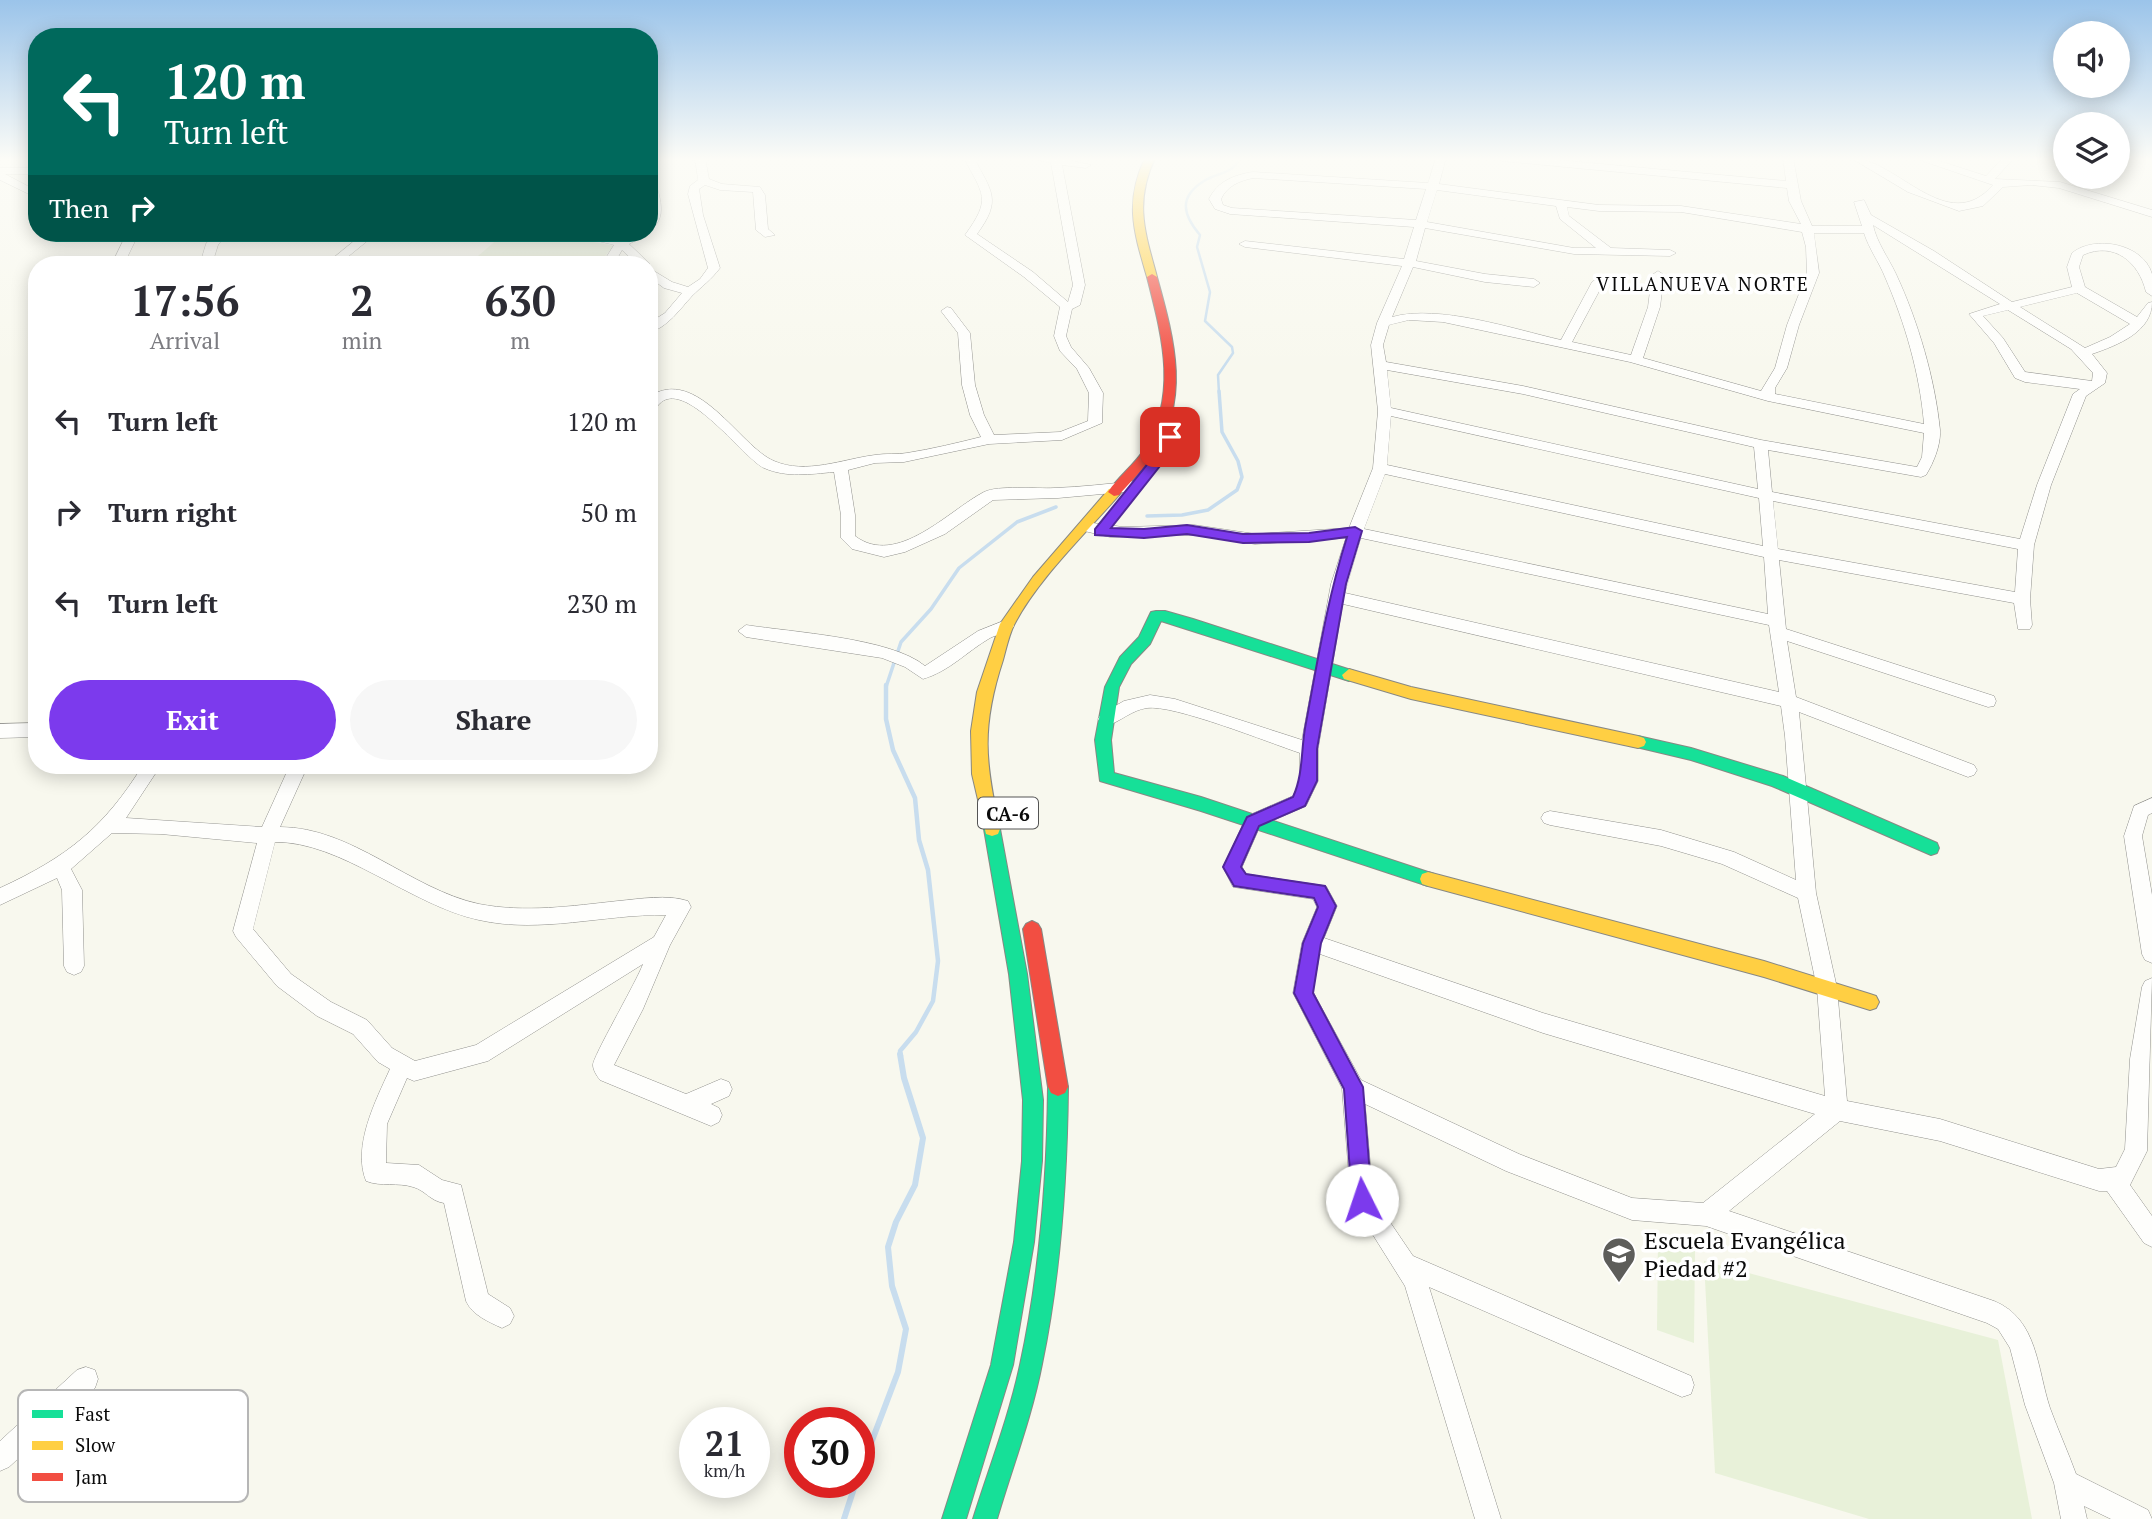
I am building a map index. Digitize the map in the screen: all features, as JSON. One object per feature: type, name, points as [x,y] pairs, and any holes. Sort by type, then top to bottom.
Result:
[{"type":"main road","name":"CA-6","points":[[954,1519],[1002,1365],[1024,1242],[1032,1161],[1033,1100],[1018,974],[1008,908],[980,774],[979,730],[985,692],[1006,625],[1038,580],[1093,530],[1127,486],[1164,421],[1173,370],[1170,347],[1137,229]]},
{"type":"main road","name":"CA-6","points":[[1127,486],[1155,463],[1170,437],[1185,394],[1185,353],[1151,229]]},
{"type":"main road","name":"CA-6","points":[[1084,551],[1093,530]]},
{"type":"main road","points":[[1870,1002],[1562,914],[1444,884],[1253,821],[1106,778],[1103,740],[1112,687],[1125,661],[1145,640],[1156,616],[1180,619],[1324,669],[1424,696],[1692,754],[1777,781],[1931,848]]},
{"type":"main road","points":[[985,1519],[1031,1366],[1049,1254],[1057,1174],[1060,1097],[1029,912]]},
{"type":"street","points":[[658,323],[669,316],[690,291],[704,282],[714,268],[703,229]]},
{"type":"street","points":[[762,229],[769,235]]},
{"type":"street","points":[[976,229],[971,235],[1014,263],[1066,306],[1074,305],[1079,285],[1069,229]]},
{"type":"street","points":[[1419,229],[1409,263],[1383,323],[1377,345],[1385,411],[1380,468],[1355,531],[1337,597],[1309,749],[1309,781],[1300,802],[1253,821],[1232,867],[1240,881],[1319,892],[1327,906],[1312,943],[1303,993],[1353,1087],[1362,1200],[1415,1280],[1488,1519]]},
{"type":"street","points":[[1448,229],[1574,251],[1670,253]]},
{"type":"street","points":[[1579,229],[1610,253]]},
{"type":"street","points":[[1768,397],[1768,388],[1781,368],[1793,324],[1813,273],[1808,229]]},
{"type":"street","points":[[1378,365],[1522,390],[1761,444],[1921,472],[1930,461],[1933,430],[1911,334],[1891,275],[1872,241],[1869,229]]},
{"type":"street","points":[[1878,229],[1934,255],[2027,318],[2087,352],[2100,373],[2098,383],[2080,394],[2044,485],[2026,545],[2022,599],[2024,625]]},
{"type":"street","points":[[342,256],[360,242]]},
{"type":"street","points":[[616,242],[621,243],[635,256]]},
{"type":"street","points":[[613,256],[621,243]]},
{"type":"street","points":[[1245,244],[1409,263],[1485,278],[1534,283]]},
{"type":"street","points":[[2079,289],[2073,267],[2078,253],[2090,247],[2104,245],[2135,257],[2151,284],[2152,292]]},
{"type":"street","points":[[1636,360],[1654,307],[1658,275]]},
{"type":"street","points":[[658,278],[668,285],[690,291]]},
{"type":"street","points":[[1565,344],[1598,282]]},
{"type":"street","points":[[2091,386],[2020,375],[1998,341],[1975,314],[2012,306],[2031,298],[2079,289],[2140,324]]},
{"type":"street","points":[[658,397],[678,395],[702,405],[767,464],[793,471],[840,467],[875,459],[904,458],[989,440],[1062,436],[1095,424],[1096,393],[1083,368],[1065,348],[1060,336],[1066,306]]},
{"type":"street","points":[[2087,352],[2110,344],[2140,324],[2152,306]]},
{"type":"street","points":[[947,311],[964,333],[962,352],[977,416],[989,440]]},
{"type":"street","points":[[1383,323],[1424,316],[1636,360],[1768,397],[1845,415],[1933,430]]},
{"type":"street","points":[[1385,411],[1766,495],[2026,545]]},
{"type":"street","points":[[1761,444],[1778,626],[1794,736],[1806,893],[1827,988],[1837,1110]]},
{"type":"street","points":[[840,467],[848,515],[848,538],[857,545],[884,552],[900,548],[940,530],[990,495],[1058,493],[1127,486]]},
{"type":"street","points":[[1380,468],[1770,553],[2022,599]]},
{"type":"street","points":[[1093,530],[1144,533],[1187,530],[1243,539],[1309,537],[1355,531],[1734,614],[1778,626],[1988,701]]},
{"type":"street","points":[[1337,597],[1788,701],[1968,770]]},
{"type":"street","points":[[746,631],[884,652],[908,661],[923,673],[939,668],[984,633],[1006,625]]},
{"type":"street","points":[[1107,719],[1130,706],[1150,701],[1175,705],[1309,749]]},
{"type":"street","points":[[0,731],[28,730]]},
{"type":"street","points":[[0,897],[61,867],[110,825],[146,774]]},
{"type":"street","points":[[294,774],[257,870],[243,931],[284,980],[324,1009],[360,1027],[385,1055],[414,1071],[481,1054],[661,943]]},
{"type":"street","points":[[2152,805],[2140,811],[2133,835],[2152,954]]},
{"type":"street","points":[[1550,818],[1661,838],[1727,858],[1806,893]]},
{"type":"street","points":[[110,825],[141,823],[203,832],[308,836],[432,898],[482,913],[544,919],[649,905],[681,907],[661,943],[649,981],[604,1059],[603,1066],[607,1073],[710,1115]]},
{"type":"street","points":[[61,867],[72,890],[74,966]]},
{"type":"street","points":[[1312,943],[1543,1023],[1837,1110],[1940,1130],[2099,1181],[2122,1178],[2136,1150],[2140,1059],[2152,987]]},
{"type":"street","points":[[402,1065],[376,1124],[374,1173],[419,1176],[437,1191],[453,1193],[478,1301],[502,1316]]},
{"type":"street","points":[[1353,1087],[1514,1163],[1632,1209],[1706,1215],[2000,1317],[2021,1343],[2036,1405],[2067,1483],[2074,1519]]},
{"type":"street","points":[[688,1104],[720,1088]]},
{"type":"street","points":[[1706,1215],[1837,1110]]},
{"type":"street","points":[[2112,1179],[2152,1235]]},
{"type":"street","points":[[1405,1264],[1682,1385]]},
{"type":"street","points":[[74,1390],[86,1379]]},
{"type":"street","points":[[0,1458],[18,1441]]},
{"type":"street","points":[[2067,1483],[2139,1519]]},
{"type":"green space","points":[[494,242],[594,242],[614,246],[605,256],[478,256]]},
{"type":"green space","points":[[1658,1237],[1695,1250],[1694,1343],[1657,1330]]},
{"type":"green space","points":[[1704,1261],[1998,1340],[2032,1519],[1869,1519],[1715,1473]]},
{"type":"waterway","points":[[1196,229],[1200,235],[1197,247],[1210,292],[1205,321],[1232,347],[1233,353],[1218,375],[1219,393]]},
{"type":"waterway","points":[[1147,516],[1182,515],[1208,510],[1237,490],[1242,477],[1238,461],[1222,432],[1219,391]]},
{"type":"waterway","points":[[886,687],[901,642],[931,609],[959,568],[1017,522],[1056,507]]},
{"type":"waterway","points":[[886,687],[886,719],[893,750],[915,798],[919,840],[928,870],[938,961],[933,1001],[916,1032],[900,1051],[901,1056]]},
{"type":"waterway","points":[[875,1433],[898,1372],[906,1329],[892,1286],[888,1247],[896,1222],[915,1185],[923,1138],[904,1078],[900,1054]]},
{"type":"waterway","points":[[844,1519],[851,1498]]},
{"type":"traffic: fast","points":[[1349,675],[1188,623],[1156,616],[1145,640],[1125,661],[1112,687],[1103,740],[1106,777],[1201,804],[1428,879]]},
{"type":"traffic: fast","points":[[1638,742],[1691,754],[1777,781],[1931,848]]},
{"type":"traffic: fast","points":[[954,1519],[1002,1365],[1024,1242],[1032,1161],[1033,1100],[1018,974],[992,829]]},
{"type":"traffic: fast","points":[[985,1519],[1031,1366],[1049,1254],[1057,1174],[1058,1087]]},
{"type":"traffic: slow","points":[[1140,229],[1152,277]]},
{"type":"traffic: slow","points":[[992,829],[980,774],[979,731],[985,692],[1007,624],[1038,580],[1114,492]]},
{"type":"traffic: slow","points":[[1349,675],[1411,693],[1638,742]]},
{"type":"traffic: slow","points":[[1428,879],[1764,969],[1870,1002]]},
{"type":"traffic: jam","points":[[1114,492],[1147,455],[1168,412],[1171,390],[1169,345],[1152,277]]},
{"type":"traffic: jam","points":[[1032,929],[1058,1087]]},
{"type":"place","name":"Escuela Evangélica Piedad #2","points":[[1619,1284]]},
{"type":"district","name":"VILLANUEVA NORTE","points":[[1703,283]]},
{"type":"route","points":[[1170,437],[1155,463],[1100,532],[1187,530],[1243,539],[1309,537],[1355,531],[1339,584],[1309,749],[1309,781],[1300,802],[1253,821],[1232,867],[1240,881],[1319,892],[1327,906],[1312,943],[1303,993],[1353,1087],[1362,1200]]}]
